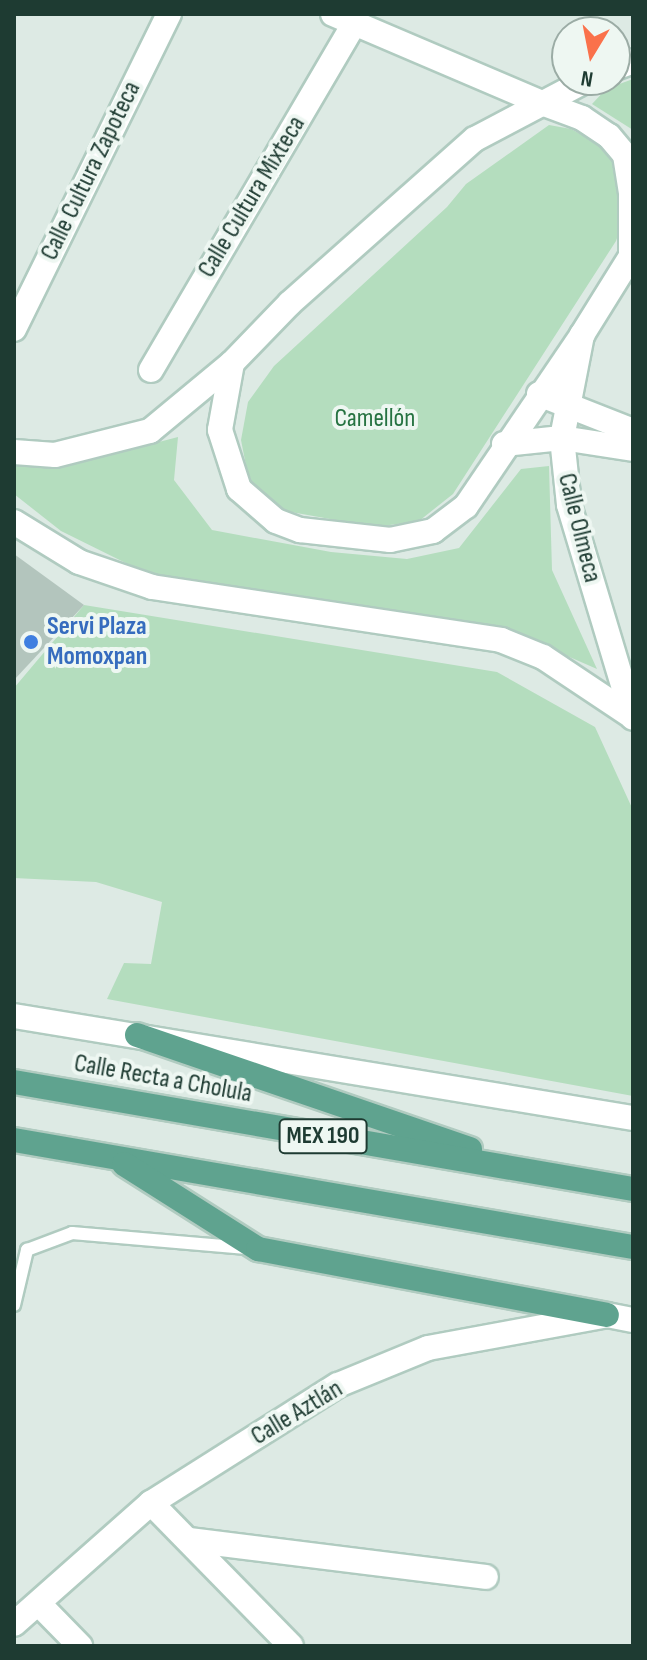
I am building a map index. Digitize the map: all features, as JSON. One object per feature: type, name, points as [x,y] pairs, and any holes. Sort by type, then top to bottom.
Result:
[{"type":"main road","points":[[137,1035],[541,1173]]},
{"type":"main road","name":"Calle Recta a Cholula","points":[[14,1082],[633,1189]]},
{"type":"main road","name":"MEX 190","points":[[14,1140],[633,1247]]},
{"type":"main road","points":[[115,1159],[258,1249],[607,1315]]},
{"type":"street","name":"Calle Cultura Zapoteca","points":[[14,329],[169,14]]},
{"type":"street","points":[[344,19],[582,118],[609,136],[625,155],[631,194],[632,254]]},
{"type":"street","name":"Calle Cultura Mixteca","points":[[151,370],[344,19]]},
{"type":"street","points":[[14,452],[55,455],[150,431],[232,363],[290,303],[475,139],[552,96]]},
{"type":"street","name":"Calle Olmeca","points":[[632,254],[582,335],[564,406],[562,438],[569,505],[633,717]]},
{"type":"street","points":[[232,363],[220,430],[239,489],[276,521],[300,530],[359,540],[433,531],[466,506],[504,444],[582,335]]},
{"type":"street","points":[[539,394],[633,431]]},
{"type":"street","points":[[504,444],[562,438],[633,449]]},
{"type":"street","points":[[14,522],[79,562],[152,587],[501,640],[543,657],[633,717]]},
{"type":"street","name":"Calle Recta a Cholula","points":[[14,1016],[633,1118]]},
{"type":"street","name":"Calle Aztlán","points":[[14,1624],[151,1503],[338,1385],[428,1348],[607,1315],[633,1320]]},
{"type":"street","points":[[151,1503],[291,1646]]},
{"type":"street","points":[[189,1540],[486,1577]]},
{"type":"street","points":[[39,1604],[80,1646]]},
{"type":"lane","points":[[14,1305],[27,1250],[72,1233],[258,1249]]},
{"type":"green space","points":[[631,80],[633,130],[592,104],[599,96],[631,96]]},
{"type":"green space","name":"Camellón","points":[[549,125],[571,129],[608,149],[624,176],[626,213],[616,241],[453,494],[419,521],[375,527],[274,509],[249,481],[241,440],[248,402],[274,366],[447,207],[466,184]]},
{"type":"green space","points":[[178,437],[174,480],[212,530],[331,552],[407,559],[459,548],[521,469],[549,466],[552,570],[597,669],[510,631],[158,579],[61,531],[14,494],[14,465],[56,469]]},
{"type":"green space","points":[[84,605],[497,672],[595,727],[633,810],[633,1096],[107,999],[124,963],[151,964],[162,902],[96,882],[14,878],[14,688]]},
{"type":"building","name":"Servi Plaza Momoxpan","points":[[14,554],[84,605],[14,680]]},
{"type":"place","name":"Servi Plaza Momoxpan","points":[[31,642]]}]
